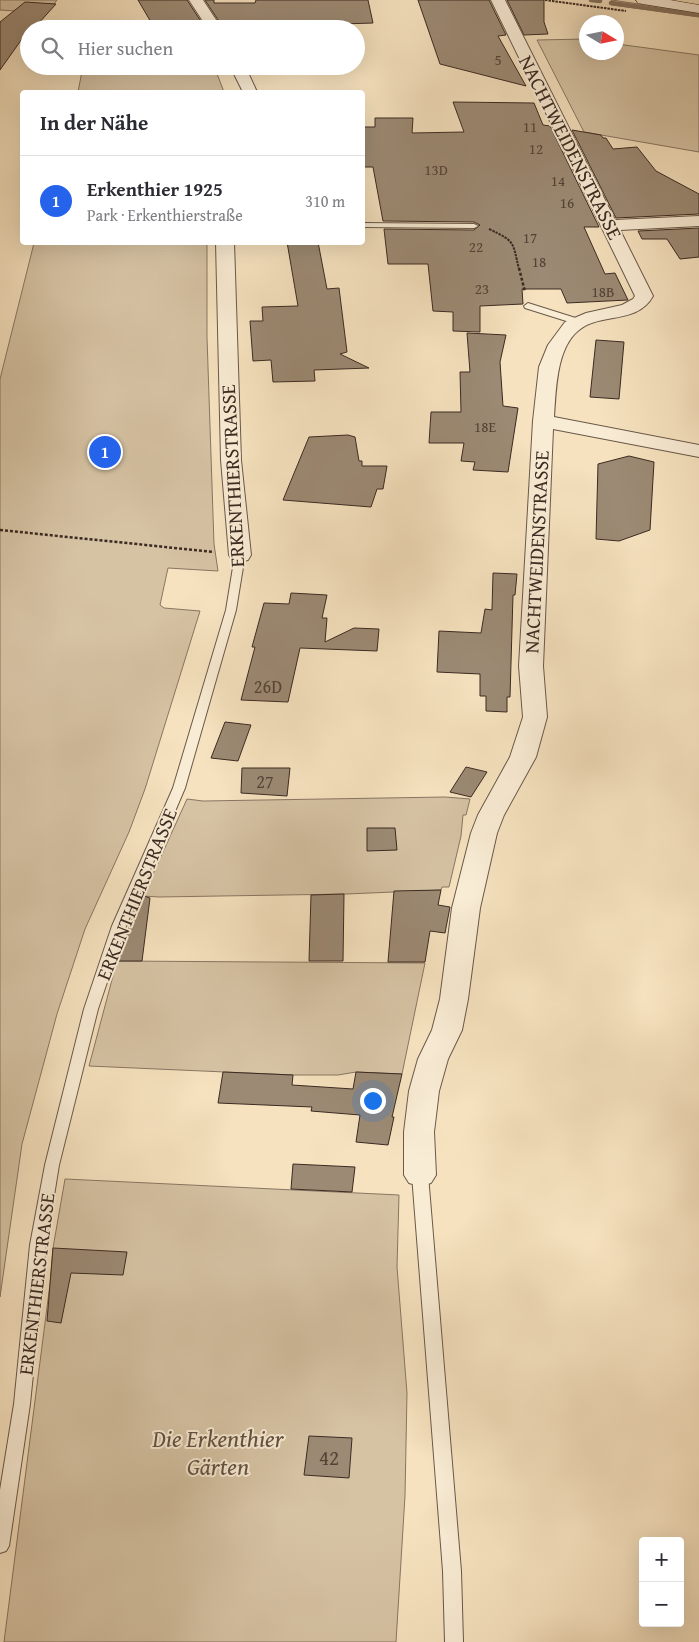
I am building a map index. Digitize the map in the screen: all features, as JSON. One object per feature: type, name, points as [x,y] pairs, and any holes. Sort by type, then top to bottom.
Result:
[{"type":"street","points":[[196,0],[209,20]]},
{"type":"street","name":"NACHTWEIDENSTRASSE","points":[[420,1175],[419,1132],[424,1091],[433,1059],[447,1030],[454,999],[466,908],[484,832],[491,815],[523,757],[535,717],[531,666],[543,421],[549,367],[566,331],[579,322],[628,309],[643,299],[643,290],[498,0]]},
{"type":"street","points":[[643,0],[699,9]]},
{"type":"street","points":[[242,75],[249,90]]},
{"type":"street","points":[[610,225],[699,221]]},
{"type":"street","name":"ERKENTHIERSTRASSE","points":[[225,245],[228,320],[227,385],[234,497],[240,554]]},
{"type":"street","points":[[543,421],[699,451]]},
{"type":"lane","points":[[365,225],[474,226]]},
{"type":"lane","points":[[528,306],[579,322]]},
{"type":"lane","name":"ERKENTHIERSTRASSE","points":[[0,1546],[22,1404],[38,1245],[52,1165],[91,1009],[119,926],[179,788],[229,619],[236,589],[240,554]]},
{"type":"lane","points":[[420,1175],[452,1571],[454,1642]]},
{"type":"path","points":[[544,0],[630,11]]},
{"type":"path","points":[[474,226],[502,234],[512,243],[528,306]]},
{"type":"path","points":[[0,530],[240,554]]},
{"type":"green space","points":[[0,0],[57,0],[47,13],[0,10]]},
{"type":"green space","points":[[612,0],[699,13],[699,17],[612,5],[609,3]]},
{"type":"green space","points":[[579,39],[579,60],[624,60],[624,45],[699,55],[699,152],[584,132],[537,40]]},
{"type":"green space","points":[[81,75],[217,75],[223,90],[78,90]]},
{"type":"green space","points":[[34,245],[207,245],[207,337],[214,544],[218,571],[168,568],[160,605],[164,608],[200,611],[145,789],[129,832],[85,929],[57,1014],[22,1144],[0,1297],[0,379]]},
{"type":"green space","points":[[445,797],[470,799],[466,815],[463,815],[461,836],[449,887],[442,887],[441,890],[346,894],[143,896],[187,799],[203,801]]},
{"type":"green space","points":[[117,961],[425,963],[402,1074],[356,1072],[338,1075],[293,1075],[89,1066]]},
{"type":"green space","name":"Die Erkenthier Gärten","points":[[65,1179],[399,1195],[397,1267],[407,1393],[405,1496],[396,1642],[4,1642],[53,1248]]},
{"type":"building","points":[[138,0],[187,0],[200,20],[150,20]]},
{"type":"building","points":[[205,0],[214,0],[214,3],[255,3],[256,0],[368,0],[373,23],[365,23],[365,20],[218,20]]},
{"type":"building","points":[[418,0],[489,0],[506,35],[498,36],[526,86],[440,64]]},
{"type":"building","points":[[507,0],[544,0],[544,22],[548,34],[524,35]]},
{"type":"building","points":[[25,2],[56,4],[42,20],[20,20],[20,42],[0,70],[0,22]]},
{"type":"building","points":[[453,102],[534,103],[543,125],[550,126],[599,227],[584,227],[605,274],[615,273],[628,300],[567,303],[561,289],[522,289],[523,304],[480,306],[480,332],[453,331],[453,312],[433,311],[428,264],[388,264],[384,229],[474,230],[480,225],[474,222],[383,221],[373,167],[365,167],[365,127],[375,127],[375,118],[413,118],[412,133],[464,132]]},
{"type":"building","points":[[572,130],[601,135],[603,138],[606,138],[613,149],[637,147],[656,171],[699,194],[699,214],[616,218]]},
{"type":"building","points":[[699,228],[699,257],[680,259],[667,239],[642,239],[638,231]]},
{"type":"building","points":[[288,245],[319,245],[327,289],[339,288],[347,352],[340,354],[369,368],[314,370],[315,381],[273,382],[271,360],[253,361],[250,321],[263,321],[262,307],[298,306]]},
{"type":"building","points":[[467,333],[506,335],[500,362],[503,406],[518,408],[508,472],[473,470],[475,462],[461,461],[464,443],[429,443],[431,412],[461,412],[460,372],[470,372]]},
{"type":"building","points":[[596,340],[624,342],[619,399],[590,397]]},
{"type":"building","points":[[348,435],[355,437],[359,461],[362,461],[362,466],[387,466],[383,489],[377,489],[371,507],[283,500],[309,437]]},
{"type":"building","points":[[629,456],[654,462],[650,530],[619,541],[596,539],[598,464]]},
{"type":"building","points":[[493,573],[517,574],[515,595],[513,595],[510,697],[507,697],[507,712],[486,711],[486,696],[480,696],[480,674],[437,672],[439,631],[481,633],[485,609],[492,610]]},
{"type":"building","points":[[291,593],[327,595],[322,618],[327,618],[325,642],[354,628],[379,629],[377,651],[300,648],[288,702],[241,700],[255,647],[252,647],[264,603],[289,604]]},
{"type":"building","points":[[225,722],[251,725],[238,761],[211,758]]},
{"type":"building","points":[[466,767],[487,772],[471,797],[450,792]]},
{"type":"building","points":[[242,768],[290,768],[287,796],[241,793]]},
{"type":"building","points":[[367,828],[395,828],[397,850],[367,851]]},
{"type":"building","points":[[441,890],[438,905],[450,907],[445,933],[430,931],[425,962],[388,962],[394,891]]},
{"type":"building","points":[[344,894],[343,961],[309,961],[311,895]]},
{"type":"building","points":[[141,895],[150,898],[142,961],[117,961]]},
{"type":"building","points":[[223,1072],[293,1075],[292,1085],[353,1089],[356,1072],[402,1074],[388,1145],[356,1142],[360,1115],[311,1111],[312,1107],[218,1103]]},
{"type":"building","points":[[293,1164],[355,1167],[352,1192],[291,1189]]},
{"type":"building","points":[[53,1248],[127,1252],[123,1275],[71,1273],[61,1323],[47,1321]]},
{"type":"building","points":[[309,1436],[352,1438],[349,1478],[304,1475]]},
{"type":"waterway","points":[[591,0],[600,1]]},
{"type":"waterway","points":[[611,3],[699,15]]},
{"type":"place","name":"Erkenthier 1925","points":[[105,452]]}]
